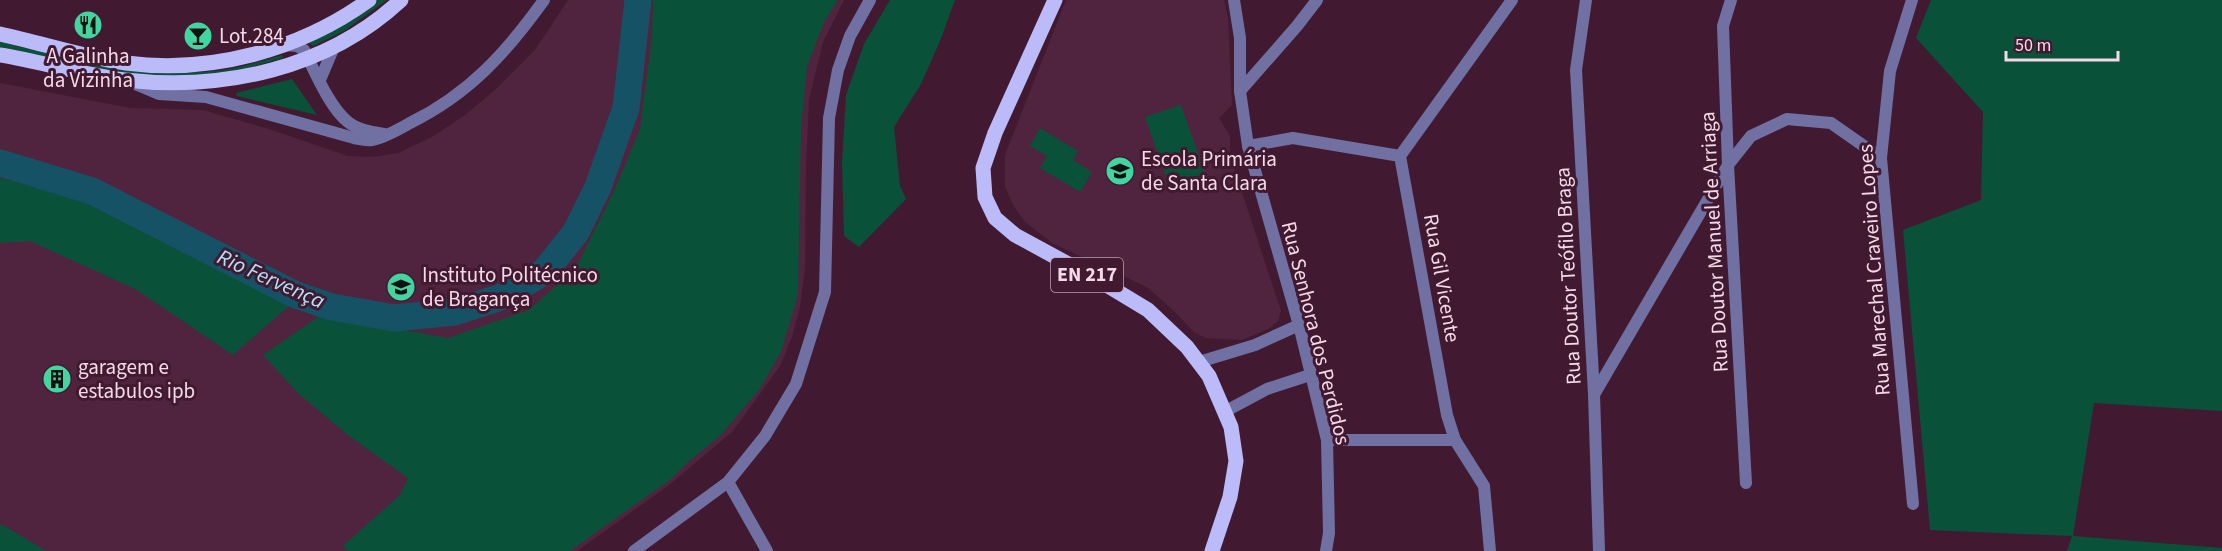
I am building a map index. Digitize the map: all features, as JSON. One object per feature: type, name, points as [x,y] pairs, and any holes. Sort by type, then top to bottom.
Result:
[{"type":"main road","points":[[0,34],[126,63],[177,66],[236,59],[285,45],[318,32],[369,0]]},
{"type":"main road","points":[[0,55],[124,80],[162,83],[219,82],[277,69],[334,47],[383,17],[401,0]]},
{"type":"main road","name":"EN 217","points":[[1055,0],[995,133],[983,168],[985,197],[995,218],[1015,236],[1105,284],[1148,310],[1187,347],[1213,383],[1231,427],[1236,461],[1230,497],[1212,551]]},
{"type":"street","points":[[124,80],[159,94],[206,97],[354,138],[372,140],[431,113],[459,95],[518,36],[544,0]]},
{"type":"street","points":[[634,551],[728,482],[765,436],[796,384],[825,292],[829,118],[838,70],[850,36],[870,0]]},
{"type":"street","name":"Rua Senhora dos Perdidos","points":[[1234,0],[1240,38],[1240,91],[1248,146],[1299,326],[1326,440],[1329,533],[1326,551]]},
{"type":"street","points":[[1240,91],[1317,0]]},
{"type":"street","points":[[1248,146],[1293,138],[1400,156],[1512,0]]},
{"type":"street","name":"Rua Doutor Teófilo Braga","points":[[1586,0],[1576,70],[1594,394],[1599,551]]},
{"type":"street","name":"Rua Doutor Manuel de Arriaga","points":[[1731,0],[1723,26],[1728,165],[1746,483]]},
{"type":"street","name":"Rua Marechal Craveiro Lopes","points":[[1912,0],[1890,71],[1881,158],[1914,504]]},
{"type":"street","points":[[285,45],[297,46],[304,51],[338,111],[349,123],[363,130],[385,134]]},
{"type":"street","points":[[320,80],[334,47]]},
{"type":"street","points":[[1594,394],[1728,165],[1751,136],[1787,119],[1831,123],[1881,158]]},
{"type":"street","name":"Rua Gil Vicente","points":[[1400,156],[1447,415],[1455,440],[1484,486],[1490,551]]},
{"type":"street","points":[[1199,362],[1255,345],[1299,326]]},
{"type":"street","points":[[1226,411],[1267,389],[1310,375]]},
{"type":"street","points":[[1326,440],[1455,440]]},
{"type":"street","points":[[728,482],[767,551]]},
{"type":"shaded area","name":"Instituto Politécnico de Bragança","points":[[568,0],[844,0],[823,42],[809,99],[805,268],[800,307],[792,337],[780,366],[733,431],[669,485],[577,551],[0,551],[0,83],[130,108],[203,110],[272,130],[348,156],[374,157],[398,153],[432,137],[465,115],[495,90],[535,50]]},
{"type":"shaded area","name":"Escola Primária de Santa Clara","points":[[1066,0],[1224,0],[1228,18],[1232,105],[1219,118],[1230,136],[1230,156],[1281,311],[1278,321],[1270,328],[1242,340],[1206,338],[1195,333],[1147,287],[1052,243],[1025,222],[1013,205],[1005,187],[1005,155]]},
{"type":"green space","points":[[379,0],[387,0],[344,31],[313,46],[309,43],[350,21]]},
{"type":"green space","points":[[653,0],[838,0],[824,22],[807,67],[801,128],[798,295],[781,352],[759,390],[720,436],[670,480],[570,551],[348,551],[343,546],[400,495],[408,478],[349,436],[299,394],[263,355],[321,315],[448,338],[529,310],[576,268],[614,191],[640,129],[652,36]]},
{"type":"green space","points":[[890,0],[955,0],[921,84],[894,127],[900,186],[906,199],[859,247],[844,236],[842,161],[846,95],[864,44]]},
{"type":"green space","points":[[1931,0],[2222,0],[2222,411],[2094,403],[2073,536],[2222,548],[2222,551],[2067,551],[2072,536],[1930,530],[1903,230],[1981,200],[1983,112],[1916,38]]},
{"type":"green space","points":[[0,42],[106,65],[160,72],[214,71],[240,67],[282,55],[283,58],[212,75],[163,76],[116,71],[70,62],[0,47]]},
{"type":"green space","points":[[292,79],[317,115],[237,96],[236,93]]},
{"type":"green space","points":[[1181,105],[1205,173],[1169,185],[1145,117]]},
{"type":"green space","points":[[1040,128],[1078,151],[1073,160],[1092,172],[1080,192],[1040,168],[1047,156],[1030,146]]},
{"type":"green space","points":[[0,178],[95,202],[195,257],[290,305],[233,355],[137,290],[30,241],[0,243]]},
{"type":"green space","points":[[0,525],[3,525],[46,551],[0,551]]},
{"type":"waterway","name":"Rio Fervença","points":[[0,163],[92,191],[296,295],[332,307],[394,318],[455,312],[504,296],[545,271],[576,232],[598,187],[626,108],[638,0]]},
{"type":"place","name":"A Galinha da Vizinha","points":[[88,25]]},
{"type":"place","name":"Lot.284","points":[[198,36]]},
{"type":"place","name":"Escola Primária de Santa Clara","points":[[1120,171]]},
{"type":"place","name":"Instituto Politécnico de Bragança","points":[[401,287]]},
{"type":"place","name":"garagem e estabulos ipb","points":[[57,379]]}]
